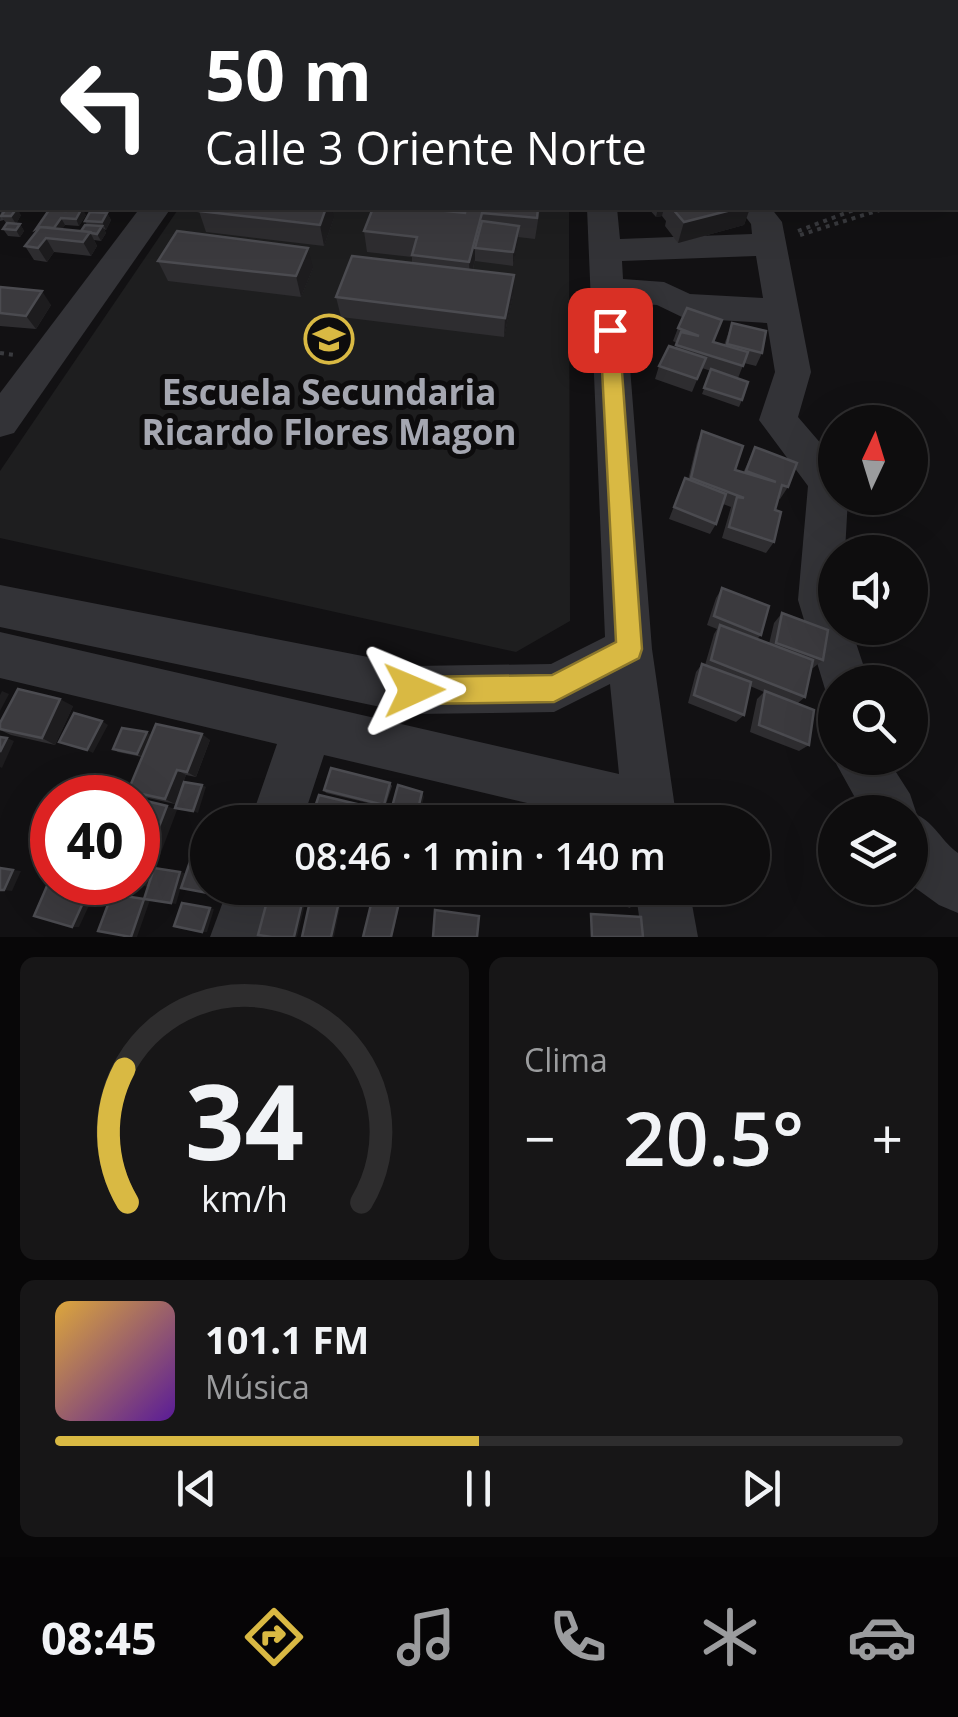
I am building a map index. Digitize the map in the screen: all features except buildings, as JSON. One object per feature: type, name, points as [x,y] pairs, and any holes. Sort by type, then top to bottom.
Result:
[{"type":"street","points":[[0,422],[155,210]]},
{"type":"street","points":[[602,210],[629,649],[648,805]]},
{"type":"street","points":[[606,249],[658,251],[761,226],[784,311],[793,372],[778,420],[829,482],[820,600],[840,665]]},
{"type":"street","points":[[658,251],[664,294]]},
{"type":"street","points":[[607,290],[664,294],[684,306],[784,311]]},
{"type":"street","points":[[0,606],[414,690],[554,688],[629,649]]},
{"type":"street","points":[[0,655],[612,805]]},
{"type":"street","points":[[282,805],[307,730]]},
{"type":"street","points":[[928,864],[958,886]]},
{"type":"street","points":[[238,937],[248,905]]},
{"type":"street","points":[[665,905],[670,937]]},
{"type":"path","points":[[761,226],[847,210]]},
{"type":"path","points":[[761,226],[872,210]]},
{"type":"shaded area","name":"Escuela Secundaria Ricardo Flores Magon","points":[[178,210],[569,210],[570,621],[516,652],[0,538],[0,471]]},
{"type":"place","name":"Escuela Secundaria Ricardo Flores Magon","points":[[329,339]]},
{"type":"route","points":[[414,690],[554,688],[629,649],[610,330]]}]
